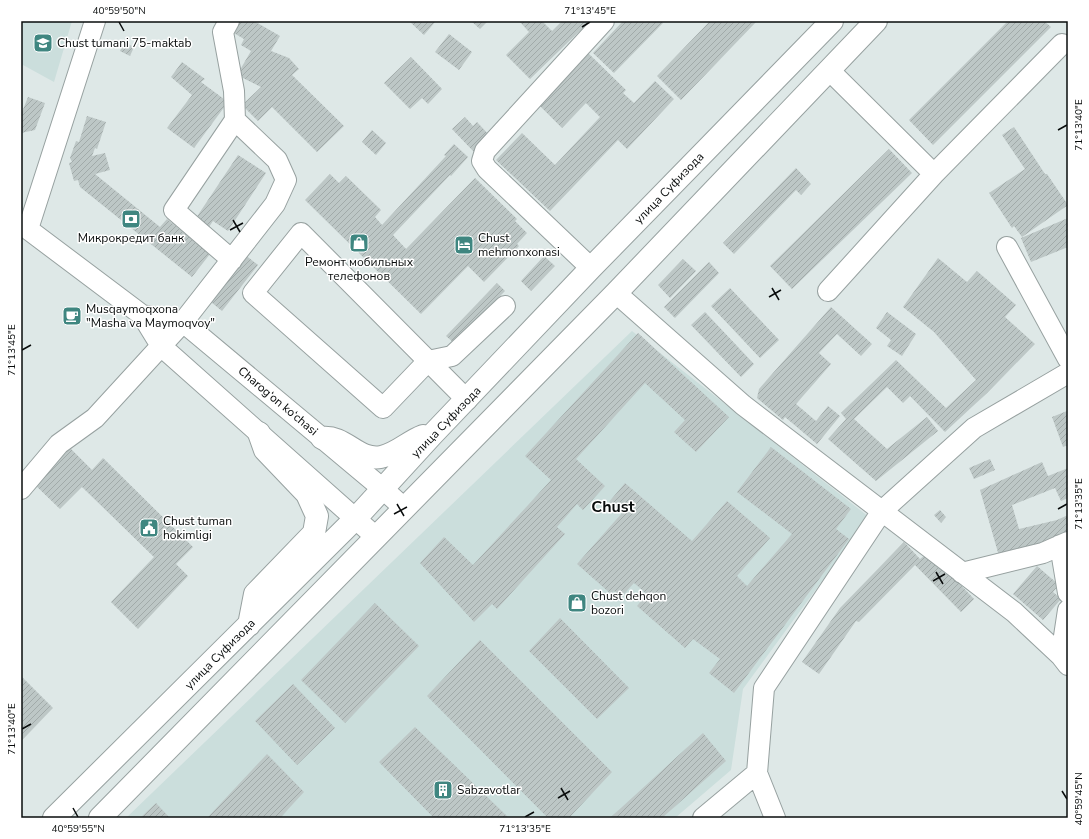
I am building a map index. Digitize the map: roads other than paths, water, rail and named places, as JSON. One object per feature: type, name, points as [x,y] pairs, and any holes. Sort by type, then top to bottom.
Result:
[{"type":"main road","name":"улица Суфизода","points":[[54,818],[356,518],[432,435],[467,400],[591,268],[832,21]]},
{"type":"main road","points":[[100,818],[616,292],[876,21]]},
{"type":"main road","points":[[249,624],[255,594],[314,533],[317,516],[307,494],[265,450],[259,433]]},
{"type":"main road","points":[[322,438],[330,437],[337,439],[352,450],[366,456],[380,457],[398,450],[422,437],[432,435]]},
{"type":"street","points":[[95,21],[24,226],[142,315],[160,346],[376,537]]},
{"type":"street","points":[[229,21],[223,32],[234,90],[235,120],[174,210],[232,260]]},
{"type":"street","points":[[591,268],[487,169],[482,161],[485,151],[604,21]]},
{"type":"street","points":[[828,291],[934,174],[1062,44]]},
{"type":"street","points":[[830,70],[934,174]]},
{"type":"street","points":[[21,489],[59,444],[95,418],[183,322],[275,204],[286,180],[277,160],[235,120]]},
{"type":"street","points":[[467,400],[428,361],[300,233],[253,293],[383,408],[428,361],[452,356],[505,306]]},
{"type":"street","points":[[1007,247],[1068,359]]},
{"type":"street","points":[[616,292],[743,406],[1014,612],[1064,661]]},
{"type":"street","points":[[142,315],[183,322]]},
{"type":"street","name":"Charog‘on ko‘chasi","points":[[183,322],[404,508]]},
{"type":"street","points":[[775,818],[757,773],[764,688],[882,511],[974,428],[1068,373]]},
{"type":"street","points":[[962,573],[1043,553],[1064,544],[1068,593]]},
{"type":"street","points":[[1064,661],[1068,610]]},
{"type":"street","points":[[703,818],[757,773]]},
{"type":"place","name":"Chust tumani 75-maktab","points":[[43,43]]},
{"type":"place","name":"Микрокредит банк","points":[[131,219]]},
{"type":"place","name":"Ремонт мобильных телефонов","points":[[359,243]]},
{"type":"place","name":"Chust mehmonxonasi","points":[[464,245]]},
{"type":"place","name":"Musqaymoqxona \"Masha va Maymoqvoy\"","points":[[72,316]]},
{"type":"place","name":"Chust tuman hokimligi","points":[[149,528]]},
{"type":"place","name":"Chust dehqon bozori","points":[[577,603]]},
{"type":"place","name":"Sabzavotlar","points":[[443,790]]},
{"type":"district","name":"Chust","points":[[613,507]]}]
